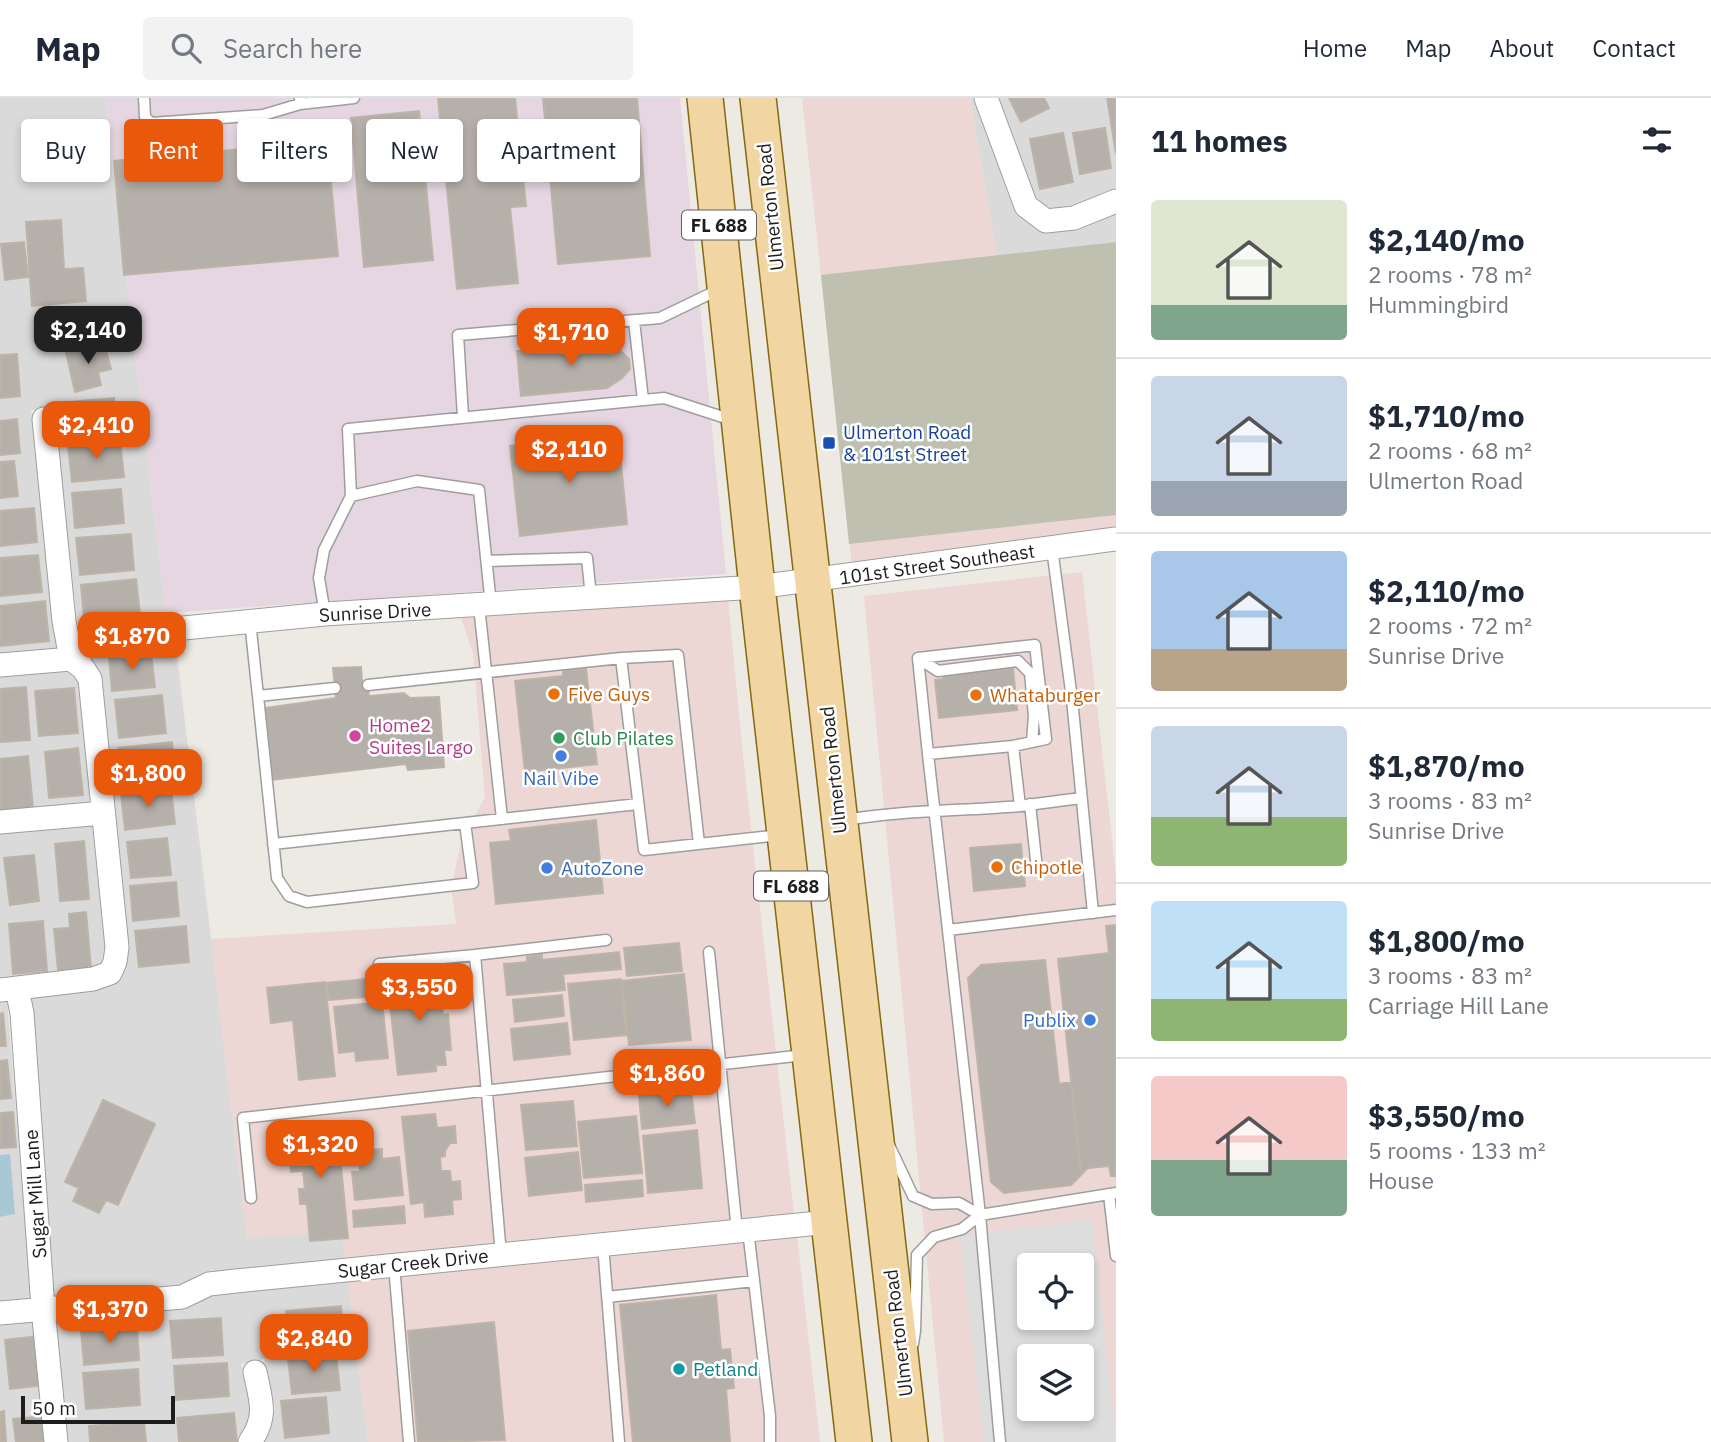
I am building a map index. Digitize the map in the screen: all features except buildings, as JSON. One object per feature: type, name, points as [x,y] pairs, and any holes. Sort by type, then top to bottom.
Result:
[{"type":"main road","name":"FL 688","points":[[705,98],[757,587],[854,1442]]},
{"type":"main road","name":"Ulmerton Road","points":[[758,98],[910,1442]]},
{"type":"street","points":[[986,98],[1026,206],[1046,221],[1074,218],[1116,201]]},
{"type":"street","points":[[44,419],[64,621],[71,659]]},
{"type":"street","name":"101st Street Southeast","points":[[757,587],[1116,539]]},
{"type":"street","name":"Sunrise Drive","points":[[71,659],[99,638],[113,635],[325,614],[757,587]]},
{"type":"street","points":[[0,665],[71,659],[83,668],[90,679],[117,947],[110,973],[93,979],[9,989]]},
{"type":"street","points":[[0,822],[103,813]]},
{"type":"street","name":"Sugar Mill Lane","points":[[9,989],[22,1013],[43,1308],[56,1442]]},
{"type":"street","name":"Sugar Creek Drive","points":[[0,1312],[182,1297],[209,1284],[829,1222]]},
{"type":"street","points":[[250,1442],[259,1429],[263,1411],[255,1372]]},
{"type":"lane","points":[[144,98],[145,117],[151,123],[263,114],[300,101],[354,98]]},
{"type":"lane","points":[[463,417],[458,335],[660,318],[725,286]]},
{"type":"lane","points":[[634,321],[643,400]]},
{"type":"lane","points":[[325,614],[319,578],[324,550],[351,496],[348,429],[664,398],[741,423]]},
{"type":"lane","points":[[351,496],[417,481],[478,490],[487,562],[486,673],[502,819]]},
{"type":"lane","points":[[1052,548],[1072,699],[1093,913]]},
{"type":"lane","points":[[487,562],[587,558],[591,597]]},
{"type":"lane","points":[[250,621],[276,878],[289,896],[307,902],[473,883],[465,823]]},
{"type":"lane","points":[[918,658],[1035,645],[1046,739],[1013,746],[928,754]]},
{"type":"lane","points":[[368,685],[621,658],[678,655],[699,844]]},
{"type":"lane","points":[[621,658],[643,850],[786,835]]},
{"type":"lane","points":[[918,658],[938,671],[1018,661],[1030,673],[1034,716],[1032,742]]},
{"type":"lane","points":[[918,658],[980,1215],[1000,1442]]},
{"type":"lane","points":[[258,696],[335,688]]},
{"type":"lane","points":[[1013,746],[1037,869]]},
{"type":"lane","points":[[839,821],[934,809],[951,812],[1081,798]]},
{"type":"lane","points":[[273,844],[638,804]]},
{"type":"lane","points":[[948,930],[1116,910]]},
{"type":"lane","points":[[379,964],[606,940]]},
{"type":"lane","points":[[709,952],[742,1231],[754,1281],[770,1416],[770,1442]]},
{"type":"lane","points":[[475,955],[501,1255]]},
{"type":"lane","points":[[251,1198],[243,1118],[810,1054]]},
{"type":"lane","points":[[873,1116],[899,1163],[913,1196],[932,1204],[959,1203],[980,1215]]},
{"type":"lane","points":[[904,1384],[915,1331],[917,1255],[933,1237],[962,1229],[980,1215],[1113,1194],[1116,1256]]},
{"type":"lane","points":[[603,1245],[619,1442]]},
{"type":"lane","points":[[394,1265],[409,1442]]},
{"type":"lane","points":[[607,1297],[754,1281]]},
{"type":"shaded area","points":[[0,98],[105,98],[107,119],[21,119],[21,182],[110,182],[110,140],[166,613],[172,612],[173,618],[79,639],[54,408],[31,410],[57,649],[0,654]]},
{"type":"shaded area","points":[[105,98],[680,98],[726,574],[166,613],[110,140],[110,119],[107,119]]},
{"type":"shaded area","points":[[802,98],[970,98],[997,256],[1116,242],[1116,528],[852,565]]},
{"type":"shaded area","points":[[970,98],[974,98],[1019,214],[1038,229],[1116,212],[1116,242],[997,256]]},
{"type":"shaded area","points":[[999,98],[1116,98],[1116,189],[1071,208],[1050,210],[1037,200]]},
{"type":"shaded area","points":[[1116,242],[1116,515],[849,544],[821,275]]},
{"type":"shaded area","points":[[1082,572],[1116,875],[1116,1442],[944,1442],[864,596]]},
{"type":"shaded area","points":[[728,599],[794,1215],[346,1260],[342,1232],[247,1238],[211,939],[456,924],[452,894],[455,869],[461,843],[485,797],[473,653],[461,618]]},
{"type":"shaded area","points":[[175,639],[247,1237],[342,1232],[346,1260],[216,1272],[214,1270],[196,1275],[197,1278],[179,1287],[54,1297],[31,997],[114,983],[121,977],[129,948],[102,678],[89,659],[115,645]]},
{"type":"shaded area","points":[[67,670],[79,683],[90,803],[0,811],[0,676]]},
{"type":"shaded area","points":[[92,824],[105,947],[101,965],[91,969],[0,979],[0,832]]},
{"type":"shaded area","points":[[7,1000],[31,1299],[0,1302],[0,1217],[15,1214],[9,1154],[0,1155],[0,1001]]},
{"type":"shaded area","points":[[1092,1220],[1116,1442],[984,1442],[960,1235]]},
{"type":"shaded area","points":[[797,1236],[820,1442],[368,1442],[348,1281]]},
{"type":"shaded area","points":[[348,1281],[368,1442],[263,1442],[270,1431],[275,1409],[264,1359],[241,1364],[251,1411],[248,1425],[240,1436],[230,1442],[68,1442],[56,1318],[213,1294]]},
{"type":"shaded area","points":[[32,1320],[44,1442],[0,1442],[0,1323]]},
{"type":"water","points":[[10,1154],[15,1214],[0,1217],[0,1155]]},
{"type":"place","name":"Ulmerton Road & 101st Street","points":[[829,443]]},
{"type":"place","name":"Five Guys","points":[[554,694]]},
{"type":"place","name":"Whataburger","points":[[976,695]]},
{"type":"place","name":"Home2 Suites Largo","points":[[355,736]]},
{"type":"place","name":"Club Pilates","points":[[559,738]]},
{"type":"place","name":"Nail Vibe","points":[[561,756]]},
{"type":"place","name":"Chipotle","points":[[997,867]]},
{"type":"place","name":"AutoZone","points":[[547,868]]},
{"type":"place","name":"Publix","points":[[1090,1020]]},
{"type":"place","name":"Petland","points":[[679,1369]]}]
